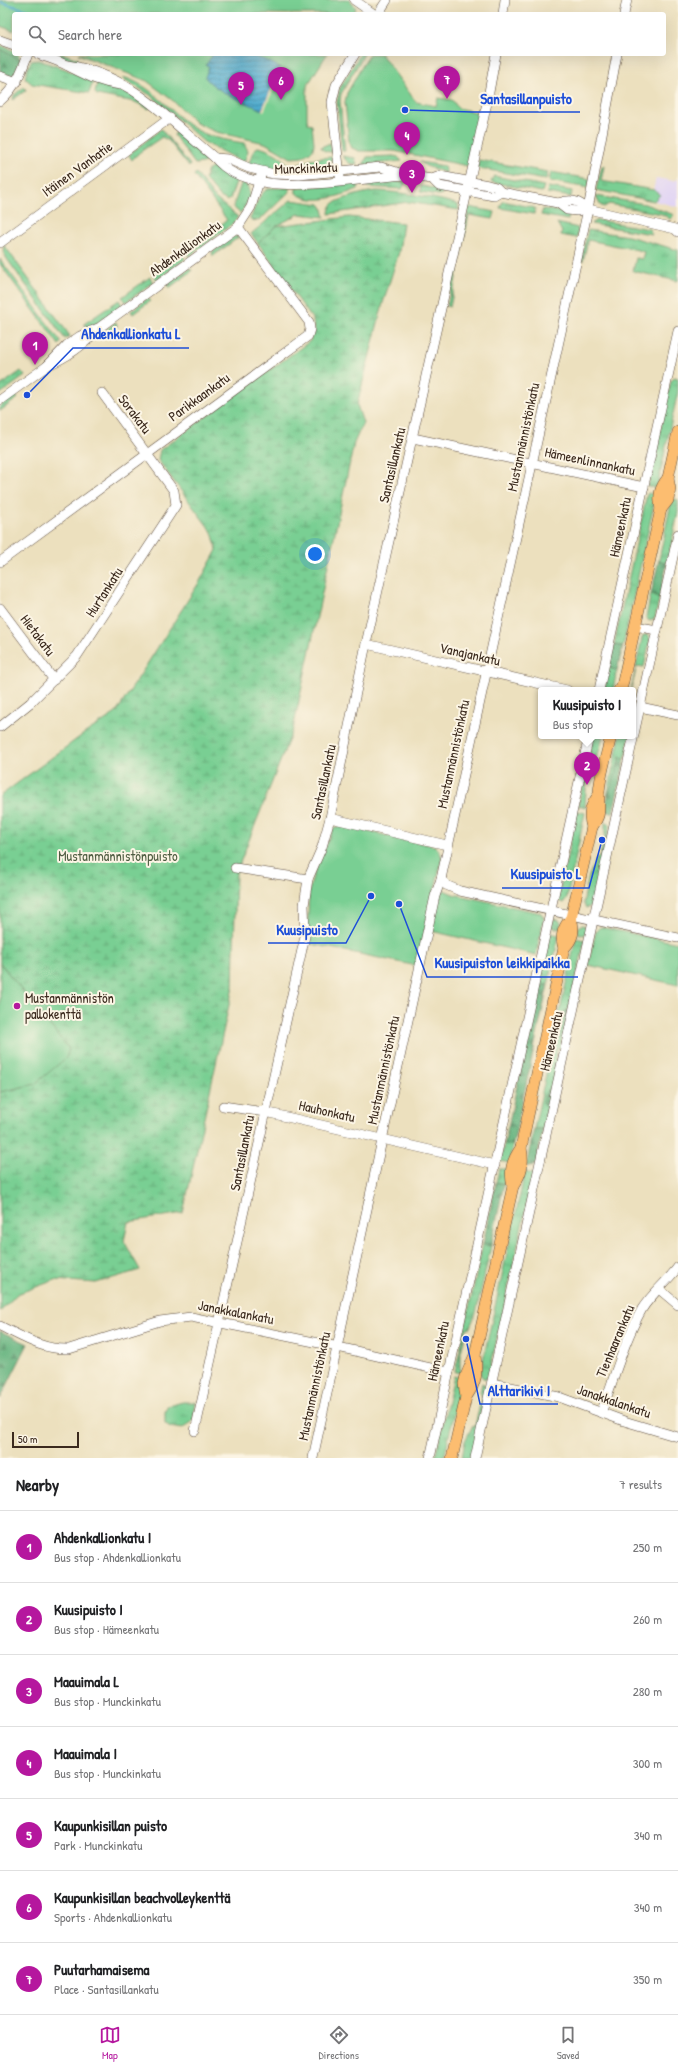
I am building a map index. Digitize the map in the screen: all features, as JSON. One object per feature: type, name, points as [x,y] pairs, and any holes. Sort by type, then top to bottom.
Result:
[{"type":"main road","points":[[621,687],[661,509],[668,500],[670,489],[668,478],[678,432]]},
{"type":"main road","name":"Hämeenkatu","points":[[452,1458],[466,1397],[474,1386],[477,1372],[475,1355],[513,1186],[520,1176],[523,1161],[521,1148],[564,948],[571,941],[573,935],[574,928],[572,916],[592,827],[597,819],[600,807],[598,795],[610,739]]},
{"type":"street","points":[[354,0],[371,12]]},
{"type":"street","points":[[379,12],[386,0]]},
{"type":"street","points":[[503,12],[505,0]]},
{"type":"street","points":[[624,12],[627,0]]},
{"type":"street","points":[[0,40],[12,44]]},
{"type":"street","points":[[0,101],[9,94],[17,82],[27,56]]},
{"type":"street","name":"Munckinkatu","points":[[43,56],[66,65],[100,82],[124,85],[150,100],[215,158],[223,168],[259,182],[293,185],[406,175]]},
{"type":"street","points":[[341,180],[332,102],[336,85],[354,56]]},
{"type":"street","name":"Santasillankatu","points":[[195,1431],[218,1321],[243,1220],[265,1112],[305,936],[304,904],[308,879],[322,847],[330,818],[366,644],[413,438],[496,56]]},
{"type":"street","name":"Mustanmännistönkatu","points":[[313,1458],[435,896],[441,879],[447,845],[588,209],[617,56]]},
{"type":"street","points":[[0,76],[17,82]]},
{"type":"street","name":"Itäinen Vanhatie","points":[[0,243],[170,118]]},
{"type":"street","name":"Munckinkatu","points":[[215,158],[228,159],[244,167],[262,172],[299,175],[380,167],[406,175],[432,180],[439,186],[494,196],[501,192]]},
{"type":"street","name":"Ahdenkallionkatu","points":[[0,400],[47,366],[64,359],[73,353],[85,344],[100,327],[238,227],[251,207],[262,172]]},
{"type":"street","name":"Munckinkatu","points":[[432,180],[440,176],[496,187],[501,192],[558,203],[568,200],[578,201],[588,209],[677,229]]},
{"type":"street","name":"Parikkaankatu","points":[[0,562],[147,452],[308,336],[310,329],[309,322],[238,227]]},
{"type":"street","name":"Hämeenkatu","points":[[600,687],[644,487],[674,371],[678,331]]},
{"type":"street","name":"Sorakatu","points":[[102,393],[147,452]]},
{"type":"street","name":"Hämeenlinnankatu","points":[[413,438],[644,487]]},
{"type":"street","name":"Hurtankatu","points":[[0,727],[54,680],[77,656],[94,633],[176,505],[174,491],[147,452]]},
{"type":"street","name":"Hämeenkatu","points":[[636,724],[678,534]]},
{"type":"street","name":"Hietakatu","points":[[0,608],[54,680]]},
{"type":"street","points":[[635,626],[656,630]]},
{"type":"street","name":"Vanajankatu","points":[[366,644],[554,687]]},
{"type":"street","points":[[640,706],[678,715]]},
{"type":"street","name":"Hämeenkatu","points":[[430,1458],[588,739]]},
{"type":"street","name":"Hämeenkatu","points":[[475,1458],[633,739]]},
{"type":"street","points":[[330,818],[447,845]]},
{"type":"street","points":[[235,868],[308,879]]},
{"type":"street","points":[[441,879],[454,889],[678,938]]},
{"type":"street","name":"Hauhonkatu","points":[[223,1106],[265,1112],[495,1165]]},
{"type":"street","name":"Tienhaarankatu","points":[[601,1413],[639,1316],[651,1297],[678,1267]]},
{"type":"street","points":[[659,1289],[678,1305]]},
{"type":"street","name":"Janakkalankatu","points":[[0,1326],[36,1344],[58,1349],[83,1346],[160,1321],[191,1317],[218,1321],[448,1372]]},
{"type":"street","name":"Janakkalankatu","points":[[492,1383],[559,1397],[601,1413],[678,1437]]},
{"type":"shaded area","points":[[656,178],[673,181],[678,179],[678,207],[651,200]]},
{"type":"green space","points":[[0,0],[349,0],[356,8],[354,12],[12,12],[12,30],[0,26]]},
{"type":"green space","points":[[0,45],[12,50],[12,55],[0,49]]},
{"type":"green space","points":[[0,49],[21,60],[13,77],[0,72]]},
{"type":"green space","points":[[13,56],[19,56],[21,60]]},
{"type":"green space","points":[[58,56],[70,56],[78,59],[77,62]]},
{"type":"green space","points":[[83,56],[326,56],[307,86],[307,119],[308,124],[312,125],[314,143],[313,150],[302,157],[291,158],[265,143],[216,132],[196,123],[172,100],[147,81]]},
{"type":"green space","points":[[359,56],[363,56],[341,94],[340,101],[345,151],[342,151],[337,102],[340,88]]},
{"type":"green space","points":[[368,56],[382,56],[416,102],[436,106],[438,98],[452,100],[458,108],[480,113],[468,166],[394,151],[359,151],[352,148],[349,142],[345,102],[347,93]]},
{"type":"green space","points":[[38,60],[65,69],[93,82],[89,93],[32,84],[25,78],[27,70],[31,61]]},
{"type":"green space","points":[[123,77],[142,85],[195,129],[215,137],[244,143],[248,151],[245,160],[242,162],[204,142],[152,96],[122,78]]},
{"type":"green space","points":[[97,83],[131,94],[150,107],[149,109],[135,102],[97,95],[95,93]]},
{"type":"green space","points":[[24,87],[26,90],[13,100],[14,95]]},
{"type":"green space","points":[[161,129],[190,165],[189,167],[169,141],[162,137],[140,152],[132,160],[129,155]]},
{"type":"green space","points":[[177,131],[207,160],[203,163],[195,164],[174,135]]},
{"type":"green space","points":[[330,143],[332,152],[325,151],[321,147]]},
{"type":"green space","points":[[258,147],[278,155],[287,163],[290,172],[273,171],[248,165],[255,149]]},
{"type":"green space","points":[[342,156],[355,158],[357,165],[349,163]]},
{"type":"green space","points":[[332,157],[330,162],[322,168],[295,172],[298,165],[306,161]]},
{"type":"green space","points":[[367,157],[398,157],[402,161],[363,165]]},
{"type":"green space","points":[[479,160],[548,172],[546,180],[477,168]]},
{"type":"green space","points":[[420,162],[444,166],[446,173],[426,166]]},
{"type":"green space","points":[[602,166],[604,166],[601,181],[654,190],[660,195],[654,201],[596,190]]},
{"type":"green space","points":[[214,167],[237,179],[228,201],[220,197],[205,179],[207,171]]},
{"type":"green space","points":[[551,172],[590,179],[588,188],[549,181]]},
{"type":"green space","points":[[196,173],[215,198],[238,217],[231,225],[189,256],[185,251],[227,220],[194,175]]},
{"type":"green space","points":[[494,176],[544,186],[542,192],[491,182]]},
{"type":"green space","points":[[389,180],[406,182],[402,189],[367,187],[365,181]]},
{"type":"green space","points":[[242,181],[248,188],[249,197],[246,205],[240,213],[233,207]]},
{"type":"green space","points":[[359,182],[358,189],[335,197],[310,199],[296,193],[296,188]]},
{"type":"green space","points":[[421,186],[443,190],[442,194],[438,195],[420,192]]},
{"type":"green space","points":[[548,187],[572,191],[571,197],[547,193]]},
{"type":"green space","points":[[271,188],[290,188],[289,192],[261,219],[253,221],[250,219],[260,196]]},
{"type":"green space","points":[[375,191],[429,197],[458,205],[459,210],[408,202],[329,214],[332,205],[340,200]]},
{"type":"green space","points":[[596,196],[645,204],[674,215],[670,219],[662,214],[609,204],[604,207],[600,205]]},
{"type":"green space","points":[[291,200],[320,204],[325,217],[299,214],[276,226],[258,243],[251,234]]},
{"type":"green space","points":[[503,201],[535,208],[534,214],[500,208]]},
{"type":"green space","points":[[469,207],[495,212],[493,219],[469,215],[450,307],[447,306]]},
{"type":"green space","points":[[543,209],[569,213],[568,220],[541,215]]},
{"type":"green space","name":"Mustanmännistönpuisto","points":[[349,217],[403,223],[399,252],[383,303],[357,405],[363,423],[354,443],[293,729],[236,873],[233,987],[183,1213],[128,1222],[124,1241],[140,1270],[96,1283],[55,1280],[17,1294],[0,1312],[0,1092],[35,1084],[69,1049],[0,963],[0,796],[85,733],[116,713],[200,581],[217,550],[212,532],[158,460],[160,450],[310,341],[314,330],[313,320],[258,243],[276,226]]},
{"type":"green space","points":[[598,220],[649,229],[652,234],[591,224]]},
{"type":"green space","points":[[557,223],[578,228],[577,238],[561,235],[562,232]]},
{"type":"green space","points":[[588,230],[628,236],[678,250],[678,281],[633,271],[636,258],[642,259],[644,252],[638,250],[588,240],[583,261],[581,260]]},
{"type":"green space","points":[[234,236],[239,237],[213,256],[212,252]]},
{"type":"green space","points":[[4,245],[70,336],[65,339],[7,259],[3,251]]},
{"type":"green space","points":[[182,254],[185,259],[157,280],[153,275]]},
{"type":"green space","points":[[0,259],[61,342],[59,345],[0,264]]},
{"type":"green space","points":[[190,268],[192,271],[169,288],[167,284]]},
{"type":"green space","points":[[150,277],[153,283],[126,302],[122,297]]},
{"type":"green space","points":[[148,298],[150,301],[133,314],[131,311]]},
{"type":"green space","points":[[119,300],[122,305],[89,329],[84,324]]},
{"type":"green space","points":[[116,322],[117,326],[100,339],[98,336]]},
{"type":"green space","points":[[63,364],[64,365],[46,378],[44,375]]},
{"type":"green space","points":[[21,371],[25,376],[0,394],[0,386]]},
{"type":"green space","points":[[675,377],[678,378],[678,391],[657,488],[648,487],[671,381]]},
{"type":"green space","points":[[15,395],[18,398],[0,411],[0,406]]},
{"type":"green space","points":[[649,493],[656,495],[623,646],[614,645],[647,494]]},
{"type":"green space","points":[[672,498],[678,500],[678,512],[667,564],[659,560]]},
{"type":"green space","points":[[659,560],[667,564],[659,599],[651,594]]},
{"type":"green space","points":[[651,594],[659,599],[655,618],[649,621],[646,617]]},
{"type":"green space","points":[[644,635],[648,635],[650,640],[644,667],[637,666],[632,687],[642,638]]},
{"type":"green space","points":[[614,645],[623,646],[617,670],[609,668]]},
{"type":"green space","points":[[609,668],[617,670],[614,687],[605,687]]},
{"type":"green space","points":[[592,739],[602,739],[600,749],[593,764],[591,764],[586,788],[585,808],[578,806]]},
{"type":"green space","points":[[619,739],[629,739],[625,759],[620,757],[614,782],[607,796]]},
{"type":"green space","points":[[620,757],[625,759],[613,813],[604,811]]},
{"type":"green space","points":[[577,811],[585,813],[567,898],[563,903],[559,901],[558,898]]},
{"type":"green space","points":[[605,822],[610,824],[593,902],[591,906],[586,908],[583,903],[589,876],[597,857],[600,857],[605,839]]},
{"type":"green space","points":[[343,826],[435,846],[440,852],[442,858],[417,966],[307,943],[309,891],[313,876],[333,829]]},
{"type":"green space","points":[[444,890],[453,894],[541,913],[544,918],[536,955],[431,931],[439,894]]},
{"type":"green space","points":[[558,919],[561,923],[560,929],[551,927],[553,920]]},
{"type":"green space","points":[[580,925],[584,925],[586,926],[586,934],[580,935],[577,932],[577,928]]},
{"type":"green space","points":[[600,927],[678,943],[678,985],[588,965],[596,931]]},
{"type":"green space","points":[[550,933],[559,935],[548,985],[539,985]]},
{"type":"green space","points":[[576,938],[585,940],[569,1010],[565,1011],[561,1048],[557,1049],[555,1058],[558,1061],[552,1087],[544,1106],[548,1107],[543,1129],[534,1129]]},
{"type":"green space","name":"Mustanmännistön pallokenttä","points":[[0,963],[69,1049],[66,1058],[35,1084],[0,1092]]},
{"type":"green space","points":[[539,985],[548,985],[513,1144],[504,1145]]},
{"type":"green space","points":[[569,1010],[563,1039],[558,1037],[565,1011]]},
{"type":"green space","points":[[552,1087],[548,1107],[544,1106],[543,1102],[547,1090]]},
{"type":"green space","points":[[534,1129],[543,1129],[536,1164],[532,1167],[526,1166]]},
{"type":"green space","points":[[513,1144],[509,1163],[500,1161],[504,1145]]},
{"type":"green space","points":[[499,1169],[507,1169],[504,1184],[496,1182]]},
{"type":"green space","points":[[525,1172],[532,1174],[533,1176],[488,1379],[483,1378],[480,1374]]},
{"type":"green space","points":[[496,1182],[504,1184],[491,1246],[483,1244]]},
{"type":"green space","points":[[483,1244],[491,1246],[476,1313],[469,1329],[467,1328],[460,1356],[460,1373],[455,1372]]},
{"type":"green space","points":[[0,1331],[28,1344],[0,1399]]},
{"type":"green space","points":[[454,1376],[462,1378],[444,1458],[435,1458]]},
{"type":"green space","points":[[482,1383],[487,1386],[471,1458],[462,1458],[465,1441],[473,1425],[475,1425],[480,1405],[482,1405],[482,1395],[480,1393]]},
{"type":"green space","points":[[183,1402],[196,1402],[193,1421],[182,1429],[170,1427],[165,1423],[165,1412],[167,1406]]},
{"type":"water","points":[[212,56],[252,56],[263,59],[281,68],[262,110],[223,92],[209,82],[204,76],[205,77],[209,66],[206,65]]},
{"type":"pier","points":[[280,69],[282,70],[264,111],[262,110]]},
{"type":"waterway","points":[[0,2],[33,12]]},
{"type":"place","name":"Puutarhamaisema","points":[[447,99]]},
{"type":"place","name":"Kaupunkisillan beachvolleykenttä","points":[[281,100]]},
{"type":"place","name":"Kaupunkisillan puisto","points":[[241,105]]},
{"type":"place","name":"Santasillanpuisto","points":[[405,110]]},
{"type":"place","name":"Maauimala I","points":[[407,155]]},
{"type":"place","name":"Maauimala L","points":[[412,193]]},
{"type":"place","name":"Ahdenkallionkatu I","points":[[35,365]]},
{"type":"place","name":"Ahdenkallionkatu L","points":[[27,395]]},
{"type":"place","name":"Kuusipuisto I","points":[[587,785]]},
{"type":"place","name":"Kuusipuisto L","points":[[602,840]]},
{"type":"place","name":"Kuusipuisto","points":[[371,896]]},
{"type":"place","name":"Kuusipuiston leikkipaikka","points":[[399,904]]},
{"type":"place","name":"Mustanmännistön pallokenttä","points":[[17,1006]]},
{"type":"place","name":"Alttarikivi I","points":[[466,1339]]}]
